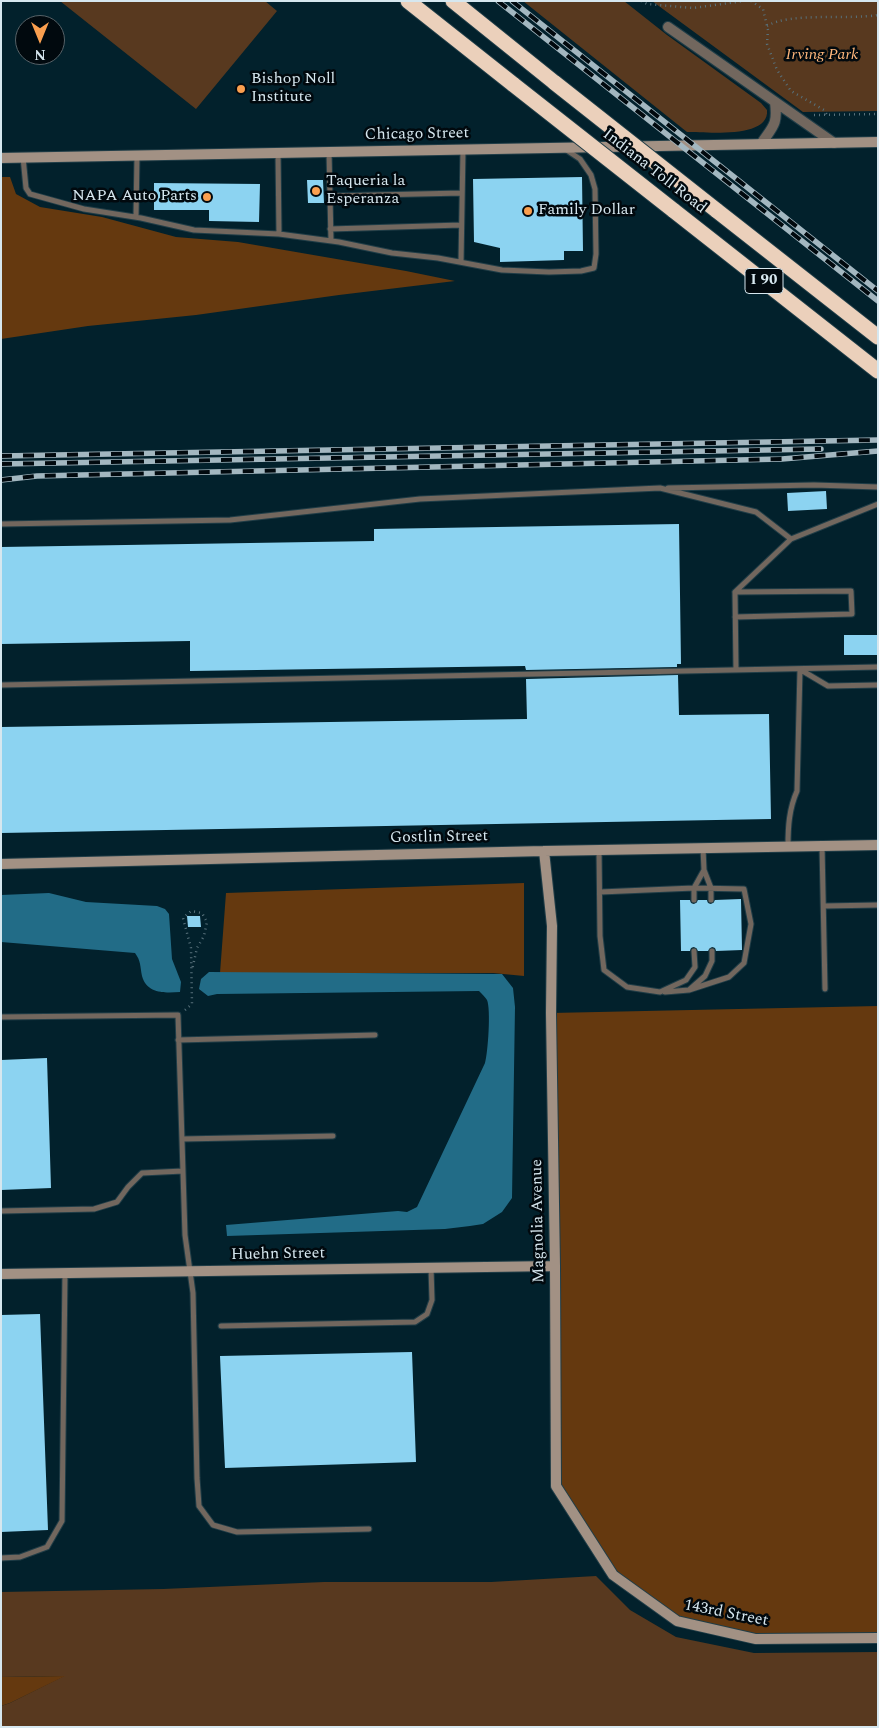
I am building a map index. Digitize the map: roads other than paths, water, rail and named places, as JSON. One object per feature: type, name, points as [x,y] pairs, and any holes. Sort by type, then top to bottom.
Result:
[{"type":"highway","name":"Indiana Toll Road","points":[[408,1],[878,371]]},
{"type":"highway","name":"Indiana Toll Road","points":[[453,1],[875,334]]},
{"type":"street","points":[[668,27],[834,143]]},
{"type":"street","points":[[761,144],[776,122],[775,102]]},
{"type":"street","name":"Chicago Street","points":[[1,158],[878,142]]},
{"type":"street","name":"Gostlin Street","points":[[1,864],[878,845]]},
{"type":"street","name":"Magnolia Avenue","points":[[544,851],[552,926],[551,1013],[556,1486],[613,1574]]},
{"type":"street","name":"Huehn Street","points":[[1,1274],[555,1266]]},
{"type":"street","name":"143rd Street","points":[[613,1574],[677,1621],[756,1638],[878,1638]]},
{"type":"lane","points":[[23,158],[26,188],[30,194],[84,209],[136,217],[194,230],[279,234],[331,240],[392,253],[502,270],[581,271],[594,268],[596,254],[595,189],[591,175],[580,159],[563,148]]},
{"type":"lane","points":[[460,262],[463,149]]},
{"type":"lane","points":[[329,152],[331,240]]},
{"type":"lane","points":[[278,153],[279,234]]},
{"type":"lane","points":[[136,217],[138,155]]},
{"type":"lane","points":[[330,196],[462,193]]},
{"type":"lane","points":[[330,229],[461,225]]},
{"type":"lane","points":[[1,524],[230,520],[420,499],[660,488],[814,485],[878,487]]},
{"type":"lane","points":[[660,488],[756,512],[791,539]]},
{"type":"lane","points":[[736,670],[735,592],[791,539],[878,504]]},
{"type":"lane","points":[[735,592],[851,591],[852,614],[735,617]]},
{"type":"lane","points":[[1,685],[878,667]]},
{"type":"lane","points":[[800,669],[828,686],[878,685]]},
{"type":"lane","points":[[788,846],[788,822],[792,802],[797,791],[800,669]]},
{"type":"lane","points":[[822,846],[825,989]]},
{"type":"lane","points":[[703,848],[704,870],[711,888],[711,900]]},
{"type":"lane","points":[[599,850],[600,936],[604,970],[627,987],[660,992],[689,990],[729,977],[744,963],[751,924],[744,889],[694,888],[600,892]]},
{"type":"lane","points":[[694,900],[694,888],[704,870]]},
{"type":"lane","points":[[824,906],[878,905]]},
{"type":"lane","points":[[660,992],[686,980],[695,966],[694,951]]},
{"type":"lane","points":[[689,990],[705,976],[712,961],[712,951]]},
{"type":"lane","points":[[1,1017],[178,1015],[185,1235],[193,1293],[199,1506],[213,1525],[236,1532],[369,1529]]},
{"type":"lane","points":[[178,1040],[375,1035]]},
{"type":"lane","points":[[182,1139],[333,1136]]},
{"type":"lane","points":[[1,1211],[94,1209],[117,1202],[142,1173],[183,1171]]},
{"type":"lane","points":[[221,1326],[416,1322],[427,1314],[432,1300],[431,1267]]},
{"type":"lane","points":[[1,1558],[20,1557],[47,1548],[62,1521],[65,1273]]},
{"type":"water","points":[[49,893],[86,902],[157,906],[165,909],[169,914],[172,959],[181,982],[180,992],[157,991],[148,986],[144,982],[135,953],[1,942],[1,895]]},
{"type":"water","points":[[209,972],[502,974],[513,988],[515,1007],[512,1198],[502,1212],[483,1224],[445,1229],[227,1236],[226,1225],[398,1211],[407,1212],[417,1207],[485,1063],[489,1012],[487,1000],[479,991],[217,994],[208,996],[199,989],[201,979]]},
{"type":"railway","points":[[498,1],[878,301]]},
{"type":"railway","points":[[512,1],[878,291]]},
{"type":"railway","points":[[1,456],[878,440]]},
{"type":"railway","points":[[1,464],[821,449]]},
{"type":"railway","points":[[1,480],[37,476],[782,459],[878,451]]},
{"type":"place","name":"Bishop Noll Institute","points":[[241,89]]},
{"type":"place","name":"Taqueria la Esperanza","points":[[316,191]]},
{"type":"place","name":"NAPA Auto Parts","points":[[207,197]]},
{"type":"place","name":"Family Dollar","points":[[528,211]]},
{"type":"park label","name":"Irving Park","points":[[822,56]]}]
